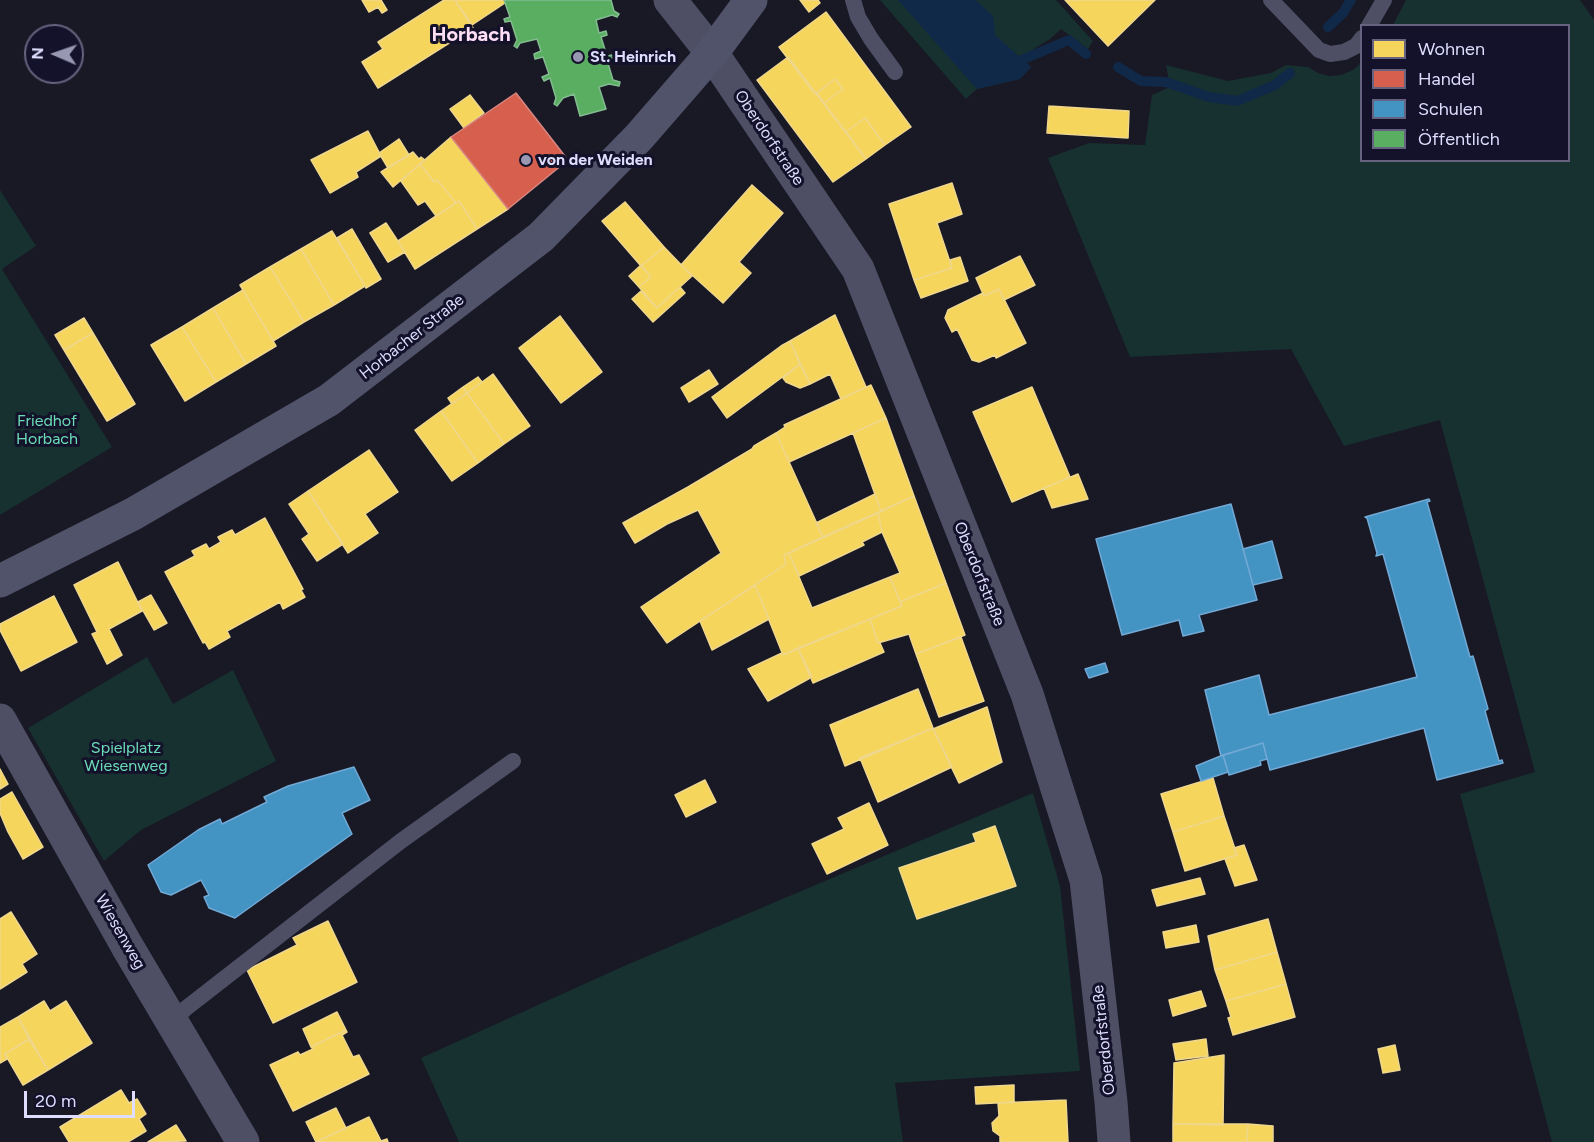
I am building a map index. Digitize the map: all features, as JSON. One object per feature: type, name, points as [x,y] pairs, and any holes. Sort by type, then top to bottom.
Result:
[{"type":"main road","name":"Horbacher Straße","points":[[0,581],[133,514],[329,400],[541,237],[639,137],[712,53],[751,0]]},
{"type":"street","name":"Oberdorfstraße","points":[[670,0],[712,53],[858,269],[1027,694],[1086,880],[1112,1102],[1114,1142]]},
{"type":"street","name":"Wiesenweg","points":[[0,720],[243,1142]]},
{"type":"lane","points":[[853,0],[858,16],[871,39],[895,72]]},
{"type":"lane","points":[[1271,0],[1318,50],[1330,54],[1344,52],[1356,46],[1360,41]]},
{"type":"lane","points":[[1370,24],[1384,0]]},
{"type":"lane","points":[[172,1022],[185,1009],[401,841],[513,762]]},
{"type":"green space","points":[[880,0],[1056,0],[1093,41],[1088,49],[1061,29],[1050,39],[1021,57],[1031,67],[1020,79],[977,89],[966,99]]},
{"type":"green space","points":[[1406,0],[1580,0],[1594,20],[1594,1142],[1552,1142],[1460,794],[1535,772],[1440,420],[1344,446],[1291,349],[1130,357],[1048,158],[1089,143],[1145,145],[1152,95],[1170,87],[1166,65],[1228,81],[1271,73],[1286,65],[1308,67],[1329,76],[1341,75],[1360,64],[1360,162],[1570,162],[1570,24],[1394,24]]},
{"type":"green space","name":"Friedhof Horbach","points":[[0,190],[36,246],[2,269],[112,447],[0,515]]},
{"type":"green space","name":"Spielplatz Wiesenweg","points":[[147,657],[173,704],[233,670],[276,761],[141,830],[104,861],[28,728]]},
{"type":"green space","points":[[1033,793],[1060,886],[1080,1071],[895,1083],[903,1142],[459,1142],[421,1058],[624,966]]},
{"type":"water","points":[[898,0],[976,0],[993,16],[995,35],[1031,67],[1020,79],[977,89]]},
{"type":"building: Wohnen","points":[[362,0],[381,0],[387,10],[382,13],[378,7],[369,12]]},
{"type":"building: Wohnen","points":[[444,0],[455,0],[473,28],[378,88],[362,62],[383,49],[378,42]]},
{"type":"building: Wohnen","points":[[455,0],[504,0],[505,3],[472,25]]},
{"type":"building: Wohnen","points":[[800,0],[818,0],[820,3],[809,12]]},
{"type":"building: Wohnen","points":[[1065,0],[1155,0],[1108,46]]},
{"type":"building: Wohnen","points":[[826,12],[911,127],[885,145],[865,118],[846,132],[824,103],[843,89],[835,79],[815,94],[779,47]]},
{"type":"building: Wohnen","points":[[788,57],[866,159],[833,182],[757,80]]},
{"type":"building: Wohnen","points":[[835,79],[843,89],[824,103],[817,93]]},
{"type":"building: Wohnen","points":[[470,95],[484,113],[464,128],[450,109]]},
{"type":"building: Wohnen","points":[[1049,106],[1129,111],[1128,138],[1047,133]]},
{"type":"building: Wohnen","points":[[865,118],[885,145],[866,159],[846,132]]},
{"type":"building: Wohnen","points":[[368,131],[381,156],[356,172],[358,177],[330,193],[311,160]]},
{"type":"building: Wohnen","points":[[451,137],[508,209],[477,229],[459,201],[456,203],[437,180],[434,182],[420,164]]},
{"type":"building: Wohnen","points":[[399,139],[409,155],[388,168],[379,153]]},
{"type":"building: Wohnen","points":[[413,152],[419,159],[421,157],[425,160],[393,187],[381,172]]},
{"type":"building: Wohnen","points":[[420,164],[434,182],[437,180],[456,203],[436,216],[425,201],[418,205],[401,181]]},
{"type":"building: Wohnen","points":[[952,183],[962,214],[937,223],[952,268],[914,280],[889,204]]},
{"type":"building: Wohnen","points":[[752,185],[783,213],[739,262],[751,273],[723,303],[681,265]]},
{"type":"building: Wohnen","points":[[459,201],[477,229],[415,269],[398,241]]},
{"type":"building: Wohnen","points":[[625,202],[664,247],[641,266],[602,221]]},
{"type":"building: Wohnen","points":[[386,223],[405,252],[388,262],[370,233]]},
{"type":"building: Wohnen","points":[[352,229],[381,279],[366,288],[337,238]]},
{"type":"building: Wohnen","points":[[332,231],[365,286],[334,305],[301,249]]},
{"type":"building: Wohnen","points":[[664,247],[692,276],[657,308],[639,287],[651,277],[641,266]]},
{"type":"building: Wohnen","points":[[301,249],[334,305],[304,322],[270,267]]},
{"type":"building: Wohnen","points":[[1020,256],[1035,285],[1004,300],[999,289],[984,296],[976,278]]},
{"type":"building: Wohnen","points":[[960,257],[968,281],[921,298],[914,280],[952,268],[950,260]]},
{"type":"building: Wohnen","points":[[641,265],[651,277],[639,287],[629,276]]},
{"type":"building: Wohnen","points":[[270,267],[304,322],[273,341],[240,285]]},
{"type":"building: Wohnen","points":[[680,287],[685,293],[653,322],[632,299],[641,291],[657,308]]},
{"type":"building: Wohnen","points":[[999,289],[1026,343],[996,358],[995,355],[979,362],[972,360],[957,329],[952,332],[945,318],[948,310],[983,293],[984,296]]},
{"type":"building: Wohnen","points":[[243,290],[276,346],[246,364],[213,308]]},
{"type":"building: Wohnen","points":[[213,308],[246,364],[216,382],[182,327]]},
{"type":"building: Wohnen","points":[[835,315],[866,387],[841,399],[830,374],[810,384],[790,341]]},
{"type":"building: Wohnen","points":[[560,316],[602,372],[561,403],[519,348]]},
{"type":"building: Wohnen","points":[[84,318],[93,333],[64,350],[55,335]]},
{"type":"building: Wohnen","points":[[182,327],[216,382],[185,401],[151,345]]},
{"type":"building: Wohnen","points":[[93,333],[135,404],[107,421],[64,350]]},
{"type":"building: Wohnen","points":[[790,341],[800,364],[727,418],[712,397]]},
{"type":"building: Wohnen","points":[[800,364],[810,384],[800,388],[786,382],[783,378]]},
{"type":"building: Wohnen","points":[[709,370],[718,384],[689,402],[681,388]]},
{"type":"building: Wohnen","points":[[493,374],[530,426],[504,444],[467,393]]},
{"type":"building: Wohnen","points":[[478,377],[482,382],[467,393],[463,387]]},
{"type":"building: Wohnen","points":[[871,385],[886,418],[789,462],[776,433],[785,427],[784,425]]},
{"type":"building: Wohnen","points":[[463,387],[467,393],[452,404],[448,398]]},
{"type":"building: Wohnen","points":[[1032,387],[1070,477],[1012,502],[973,412]]},
{"type":"building: Wohnen","points":[[467,393],[504,444],[478,463],[441,411]]},
{"type":"building: Wohnen","points":[[441,411],[478,463],[452,481],[415,430]]},
{"type":"building: Wohnen","points":[[886,418],[914,496],[881,511],[853,433]]},
{"type":"building: Wohnen","points":[[776,433],[823,537],[784,555],[786,564],[667,643],[641,607],[721,553],[698,510],[667,524],[635,543],[623,523],[688,487]]},
{"type":"building: Wohnen","points":[[369,450],[398,492],[365,514],[378,533],[348,553],[308,491]]},
{"type":"building: Wohnen","points":[[1078,474],[1088,499],[1052,508],[1044,488]]},
{"type":"building: Wohnen","points":[[308,491],[343,544],[317,561],[302,539],[309,534],[289,504]]},
{"type":"building: Wohnen","points":[[875,494],[881,511],[823,537],[816,523]]},
{"type":"building: Wohnen","points":[[914,496],[946,583],[900,602],[890,577],[900,573],[882,532],[878,513]]},
{"type":"building: Wohnen","points":[[878,513],[882,532],[862,542],[864,545],[799,576],[789,553]]},
{"type":"building: Wohnen","points":[[265,518],[303,589],[301,590],[305,597],[283,609],[280,602],[227,631],[230,637],[209,649],[205,642],[203,643],[165,572],[195,556],[192,551],[206,544],[209,549],[221,542],[218,537],[232,530],[235,535]]},
{"type":"building: Wohnen","points":[[789,553],[812,608],[890,577],[902,606],[783,655],[755,585],[786,564],[784,555]]},
{"type":"building: Wohnen","points":[[118,562],[142,611],[109,629],[122,655],[107,664],[92,634],[97,632],[74,585]]},
{"type":"building: Wohnen","points":[[946,583],[965,635],[916,654],[909,634],[878,643],[870,619],[902,606],[900,602]]},
{"type":"building: Wohnen","points":[[755,585],[769,619],[712,650],[700,621]]},
{"type":"building: Wohnen","points":[[151,595],[167,623],[154,630],[138,602]]},
{"type":"building: Wohnen","points":[[54,596],[77,642],[21,671],[0,630],[0,624]]},
{"type":"building: Wohnen","points":[[870,619],[878,643],[884,652],[813,683],[798,648]]},
{"type":"building: Wohnen","points":[[961,637],[984,701],[939,717],[916,654]]},
{"type":"building: Wohnen","points":[[798,648],[812,677],[768,701],[748,669]]},
{"type":"building: Wohnen","points":[[918,689],[933,728],[845,766],[830,725]]},
{"type":"building: Wohnen","points":[[987,707],[1002,762],[959,783],[933,729]]},
{"type":"building: Wohnen","points":[[933,728],[952,767],[878,802],[860,758]]},
{"type":"building: Wohnen","points":[[0,769],[8,784],[0,789]]},
{"type":"building: Wohnen","points":[[1213,778],[1224,816],[1173,832],[1161,794]]},
{"type":"building: Wohnen","points":[[705,780],[716,802],[686,817],[675,795]]},
{"type":"building: Wohnen","points":[[12,792],[43,847],[23,859],[0,813],[0,799]]},
{"type":"building: Wohnen","points":[[869,803],[888,845],[827,874],[812,844],[844,829],[838,818]]},
{"type":"building: Wohnen","points":[[1224,816],[1237,855],[1185,871],[1173,832]]},
{"type":"building: Wohnen","points":[[995,826],[1016,886],[917,919],[899,868],[976,842],[973,834]]},
{"type":"building: Wohnen","points":[[1244,845],[1257,880],[1235,886],[1225,859],[1237,855],[1234,848]]},
{"type":"building: Wohnen","points":[[1200,878],[1205,894],[1157,906],[1152,890]]},
{"type":"building: Wohnen","points":[[11,912],[37,954],[22,964],[27,972],[0,989],[0,919]]},
{"type":"building: Wohnen","points":[[1268,919],[1277,952],[1215,970],[1208,936]]},
{"type":"building: Wohnen","points":[[328,921],[357,982],[273,1023],[247,970],[297,945],[293,938]]},
{"type":"building: Wohnen","points":[[1196,925],[1199,942],[1166,948],[1163,932]]},
{"type":"building: Wohnen","points":[[1277,952],[1286,984],[1226,1001],[1215,970]]},
{"type":"building: Wohnen","points":[[1286,984],[1295,1017],[1233,1035],[1226,1001]]},
{"type":"building: Wohnen","points":[[1201,991],[1206,1006],[1173,1016],[1169,1000]]},
{"type":"building: Wohnen","points":[[44,1001],[50,1011],[66,1001],[92,1043],[48,1070],[18,1017]]},
{"type":"building: Wohnen","points":[[337,1012],[346,1030],[311,1047],[303,1029]]},
{"type":"building: Wohnen","points":[[18,1017],[29,1039],[5,1054],[7,1059],[0,1063],[0,1027]]},
{"type":"building: Wohnen","points":[[346,1030],[347,1032],[342,1035],[353,1057],[359,1055],[369,1074],[293,1111],[270,1065],[298,1052],[300,1055]]},
{"type":"building: Wohnen","points":[[29,1039],[48,1070],[23,1085],[5,1054]]},
{"type":"building: Wohnen","points":[[1206,1039],[1208,1056],[1176,1060],[1173,1044]]},
{"type":"building: Wohnen","points":[[1395,1045],[1400,1070],[1383,1073],[1378,1049]]},
{"type":"building: Wohnen","points":[[1224,1055],[1223,1125],[1173,1124],[1174,1063]]},
{"type":"building: Wohnen","points":[[1014,1085],[1014,1102],[976,1104],[975,1087]]},
{"type":"building: Wohnen","points":[[121,1090],[129,1103],[137,1099],[146,1114],[139,1119],[146,1131],[128,1142],[69,1142],[60,1127]]},
{"type":"building: Wohnen","points":[[1066,1100],[1068,1142],[1000,1142],[1000,1136],[993,1131],[992,1123],[999,1116],[998,1103]]},
{"type":"building: Wohnen","points":[[336,1108],[346,1128],[316,1142],[306,1122]]},
{"type":"building: Wohnen","points":[[369,1117],[381,1141],[387,1139],[388,1142],[316,1142]]},
{"type":"building: Wohnen","points":[[1173,1124],[1248,1124],[1247,1142],[1173,1142]]},
{"type":"building: Wohnen","points":[[1248,1124],[1273,1126],[1273,1142],[1247,1142]]},
{"type":"building: Wohnen","points":[[176,1125],[186,1141],[148,1142]]},
{"type":"building: Handel","points":[[516,93],[568,160],[508,209],[451,137]]},
{"type":"building: Schulen","points":[[1429,499],[1430,501],[1427,502],[1470,657],[1473,656],[1488,709],[1485,711],[1499,761],[1502,760],[1503,763],[1437,780],[1424,728],[1270,770],[1263,743],[1221,756],[1205,690],[1259,675],[1269,715],[1417,677],[1383,554],[1376,556],[1365,517]]},
{"type":"building: Schulen","points":[[1231,504],[1257,600],[1199,615],[1204,631],[1183,636],[1179,620],[1122,635],[1096,539]]},
{"type":"building: Schulen","points":[[1272,541],[1282,578],[1253,585],[1243,549]]},
{"type":"building: Schulen","points":[[1105,663],[1108,672],[1089,678],[1085,669]]},
{"type":"building: Schulen","points":[[1263,743],[1267,759],[1260,761],[1261,765],[1229,775],[1223,755]]},
{"type":"building: Schulen","points":[[1223,755],[1228,772],[1201,781],[1196,766]]},
{"type":"building: Schulen","points":[[354,767],[370,800],[342,813],[352,834],[235,918],[209,908],[204,897],[209,895],[201,880],[171,895],[161,892],[148,865],[198,830],[220,819],[222,824],[267,802],[264,797],[288,786]]},
{"type":"building: Öffentlich","name":"St. Heinrich","points":[[504,0],[611,0],[614,11],[619,14],[617,17],[612,15],[596,20],[599,33],[606,31],[607,35],[601,37],[607,56],[612,55],[613,58],[607,60],[613,80],[620,82],[619,86],[609,84],[599,87],[606,109],[580,116],[574,94],[563,98],[557,106],[554,104],[556,98],[550,78],[544,81],[542,77],[549,74],[543,57],[535,59],[534,54],[541,51],[537,39],[520,43],[517,48],[514,46],[517,40],[511,21],[505,22],[504,19],[510,17]]},
{"type":"waterway","points":[[1328,27],[1343,13],[1351,0]]},
{"type":"waterway","points":[[1012,64],[1069,40],[1086,54]]},
{"type":"waterway","points":[[1118,67],[1141,81],[1166,82],[1209,97],[1237,101],[1275,85],[1290,73]]},
{"type":"place","name":"St. Heinrich","points":[[578,57]]},
{"type":"place","name":"von der Weiden","points":[[526,160]]},
{"type":"district","name":"Horbach","points":[[471,35]]}]
